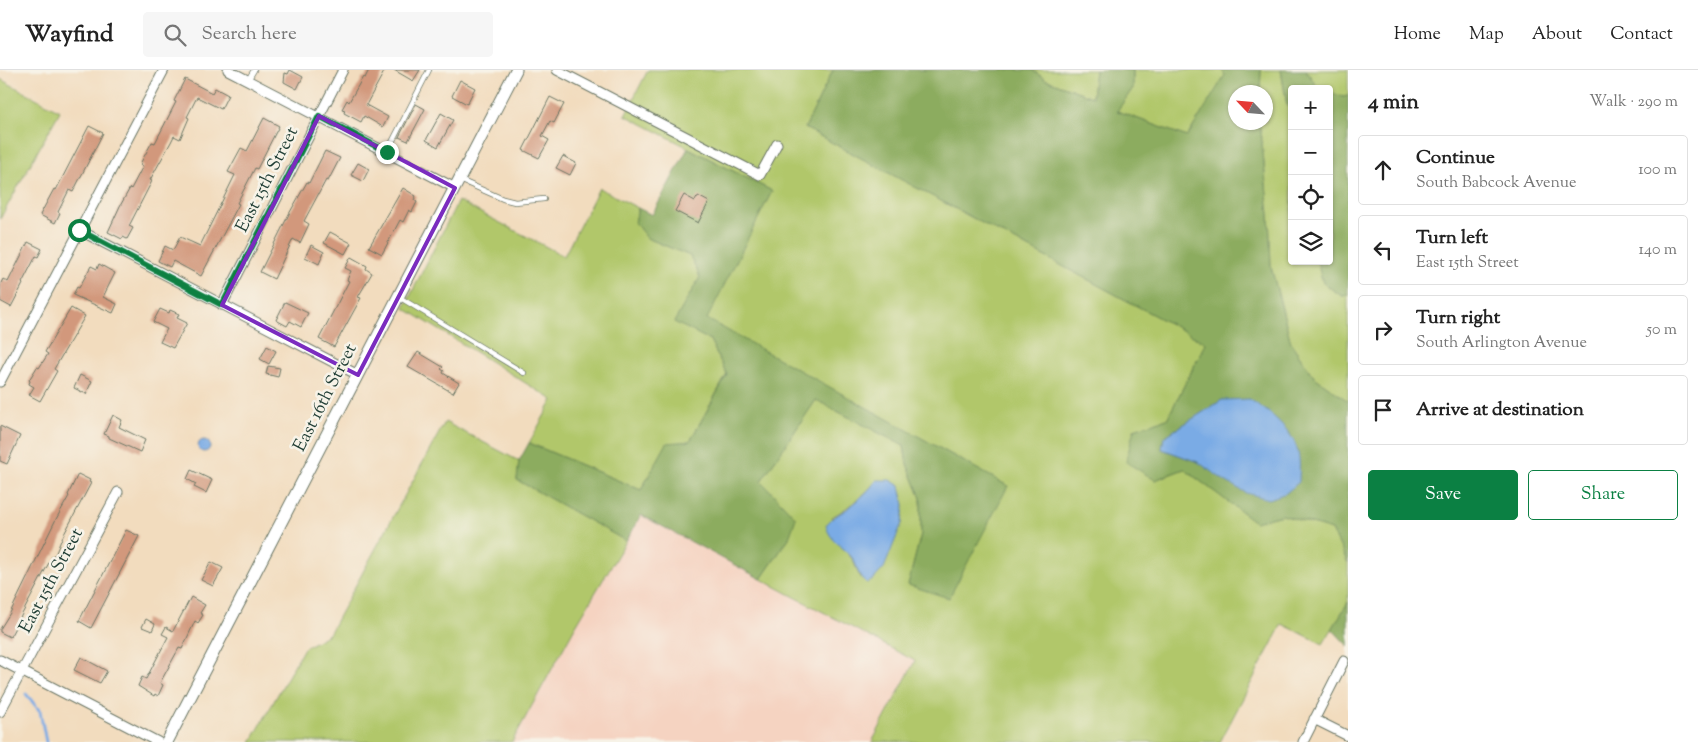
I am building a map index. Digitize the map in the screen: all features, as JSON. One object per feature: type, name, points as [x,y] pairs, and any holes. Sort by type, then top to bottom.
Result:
[{"type":"street","points":[[0,382],[164,70]]},
{"type":"street","points":[[228,70],[387,152],[457,184]]},
{"type":"street","name":"East 15th Street","points":[[222,305],[343,70]]},
{"type":"street","name":"East 16th Street","points":[[167,742],[516,70]]},
{"type":"street","points":[[557,70],[760,175],[777,144]]},
{"type":"street","points":[[79,230],[358,375]]},
{"type":"street","name":"East 15th Street","points":[[0,712],[118,492]]},
{"type":"street","points":[[0,660],[158,742]]},
{"type":"street","points":[[1303,742],[1344,661]]},
{"type":"street","points":[[1314,719],[1348,736]]},
{"type":"lane","points":[[248,80],[254,70]]},
{"type":"lane","points":[[387,152],[429,70]]},
{"type":"lane","points":[[457,184],[515,202],[544,199]]},
{"type":"lane","points":[[398,297],[524,373]]},
{"type":"highlighted area","points":[[319,116],[455,188],[358,375],[222,305]]},
{"type":"shaded area","points":[[641,515],[915,661],[872,742],[512,742],[575,627]]},
{"type":"green space","points":[[648,70],[833,70],[805,128],[1206,343],[1167,419],[1134,429],[1155,480],[1184,469],[1255,521],[1282,515],[1332,530],[1348,563],[1348,603],[1323,644],[1282,624],[1220,742],[872,742],[915,661],[761,579],[789,538],[761,481],[816,400],[904,446],[907,464],[921,498],[921,534],[908,585],[1008,486],[706,319],[772,191],[625,115]],"holes":[[[877,480],[900,486],[904,505],[902,524],[860,578],[853,560],[842,547],[832,517],[856,501]]]},
{"type":"green space","points":[[833,70],[1032,70],[1045,79],[1092,97],[1095,70],[1133,70],[1133,88],[1117,111],[1187,137],[1225,75],[1222,70],[1261,70],[1260,85],[1228,85],[1228,130],[1261,130],[1269,215],[1271,267],[1291,343],[1313,376],[1348,401],[1348,563],[1332,530],[1282,515],[1255,522],[1184,469],[1155,480],[1126,462],[1134,429],[1167,419],[1206,343],[805,128]],"holes":[[[1222,400],[1210,469],[1198,462],[1162,449],[1164,437]]]},
{"type":"green space","points":[[1032,70],[1095,70],[1092,97],[1045,79]]},
{"type":"green space","points":[[1133,70],[1222,70],[1226,75],[1187,137],[1117,111],[1133,88]]},
{"type":"green space","points":[[1261,70],[1281,70],[1288,106],[1288,265],[1318,265],[1323,283],[1342,296],[1348,295],[1348,401],[1313,376],[1291,343],[1271,267],[1269,215],[1261,130],[1273,130],[1273,85],[1260,85]]},
{"type":"green space","points":[[1281,70],[1306,70],[1316,85],[1288,85],[1287,106]]},
{"type":"green space","points":[[1306,70],[1348,70],[1348,96],[1343,97],[1333,93],[1333,85],[1316,85]]},
{"type":"green space","points":[[0,79],[60,111],[0,219]]},
{"type":"green space","points":[[1333,93],[1343,97],[1348,96],[1348,295],[1342,296],[1323,283],[1318,265],[1333,265]]},
{"type":"green space","points":[[688,148],[772,191],[707,319],[1008,486],[949,598],[908,585],[921,534],[921,498],[907,464],[904,446],[816,400],[761,481],[796,518],[789,538],[761,579],[641,515],[626,541],[517,480],[519,461],[529,443],[641,490],[667,443],[690,441],[727,375],[710,340],[674,322],[700,277],[690,256],[647,238],[635,223],[638,208],[652,215]]},
{"type":"green space","points":[[599,188],[638,208],[635,223],[647,238],[690,256],[700,277],[675,322],[710,340],[727,374],[690,441],[667,444],[641,490],[529,443],[553,400],[404,308],[458,201],[564,256]]},
{"type":"green space","points":[[445,422],[519,461],[517,480],[626,541],[575,627],[512,742],[251,742],[304,648],[329,634]]},
{"type":"green space","points":[[1348,602],[1348,646],[1332,629]]},
{"type":"water","points":[[1249,399],[1281,423],[1293,439],[1299,458],[1299,482],[1286,493],[1269,499],[1246,493],[1198,462],[1162,449],[1164,437],[1222,400]]},
{"type":"water","points":[[202,440],[206,440],[210,446],[206,452],[202,452],[198,448],[198,444]]},
{"type":"water","points":[[877,480],[890,480],[900,486],[904,505],[902,523],[884,568],[873,580],[867,583],[859,575],[853,559],[830,535],[826,525],[858,500]]},
{"type":"building","points":[[290,70],[303,77],[297,89],[284,82],[285,73],[288,74]]},
{"type":"building","points":[[369,70],[385,70],[366,105],[388,117],[383,127],[364,116],[361,122],[344,113],[345,110],[342,109],[347,100],[349,102]]},
{"type":"building","points":[[394,70],[420,70],[413,81]]},
{"type":"building","points":[[185,79],[212,93],[215,88],[228,95],[221,109],[197,97],[187,117],[189,118],[180,139],[174,136],[150,180],[152,181],[129,226],[133,228],[127,239],[123,237],[122,239],[108,232],[120,206],[143,166],[140,164],[152,142],[155,143],[176,102],[174,101]]},
{"type":"building","points":[[460,80],[475,88],[467,104],[452,96]]},
{"type":"building","points":[[550,97],[564,104],[554,123],[550,121],[542,136],[549,140],[539,158],[523,150]]},
{"type":"building","points":[[416,104],[425,109],[408,141],[399,137]]},
{"type":"building","points":[[441,113],[453,120],[438,147],[426,140]]},
{"type":"building","points":[[264,118],[279,126],[257,169],[255,168],[237,203],[239,204],[201,276],[173,261],[170,267],[158,261],[165,246],[173,250],[180,237],[200,246],[235,175],[228,172],[241,148],[247,151]]},
{"type":"building","points":[[89,126],[103,133],[73,192],[69,190],[58,212],[60,213],[55,223],[40,215],[54,189],[56,190]]},
{"type":"building","points":[[325,151],[340,158],[304,221],[309,224],[300,243],[293,239],[274,279],[260,272],[289,214],[307,182],[309,183]]},
{"type":"building","points":[[563,156],[576,163],[570,175],[556,168]]},
{"type":"building","points":[[358,163],[369,169],[363,181],[351,175]]},
{"type":"building","points":[[403,188],[416,196],[414,200],[417,202],[412,212],[409,210],[403,222],[400,220],[382,254],[369,247]]},
{"type":"building","points":[[684,195],[695,201],[698,196],[709,202],[698,223],[675,211]]},
{"type":"building","points":[[330,232],[351,243],[345,254],[324,243]]},
{"type":"building","points":[[28,242],[42,249],[38,257],[36,256],[11,307],[0,301],[0,285],[3,279],[8,282]]},
{"type":"building","points":[[311,245],[324,252],[319,264],[305,257]]},
{"type":"building","points":[[351,257],[367,266],[366,269],[372,273],[358,297],[361,298],[334,347],[319,339],[349,281],[347,280],[351,271],[345,268]]},
{"type":"building","points":[[99,264],[115,273],[103,297],[117,304],[113,313],[73,295],[91,266],[97,269]]},
{"type":"building","points":[[285,302],[308,313],[301,327],[290,321],[287,326],[276,320]]},
{"type":"building","points":[[71,308],[85,316],[54,369],[57,371],[40,401],[29,395],[34,387],[29,384],[29,380],[48,354],[45,352]]},
{"type":"building","points":[[160,309],[169,313],[170,310],[179,314],[177,318],[187,323],[173,348],[160,342],[167,329],[153,322]]},
{"type":"building","points":[[267,346],[276,351],[269,364],[260,359]]},
{"type":"building","points":[[418,352],[443,367],[441,369],[444,371],[443,373],[459,383],[453,393],[408,367]]},
{"type":"building","points":[[268,366],[280,368],[278,377],[266,374]]},
{"type":"building","points":[[80,375],[92,381],[86,394],[74,388]]},
{"type":"building","points":[[113,415],[122,420],[119,427],[145,440],[140,452],[104,434]]},
{"type":"building","points":[[0,426],[20,436],[7,464],[0,461]]},
{"type":"building","points":[[191,470],[212,480],[206,493],[194,487],[196,484],[187,479]]},
{"type":"building","points":[[78,474],[90,480],[89,482],[91,483],[55,555],[53,555],[10,637],[0,632],[0,629],[10,613],[69,496]]},
{"type":"building","points":[[126,530],[139,536],[91,628],[79,621]]},
{"type":"building","points":[[211,562],[223,568],[213,586],[201,580]]},
{"type":"building","points":[[191,597],[205,605],[200,613],[203,615],[198,623],[195,621],[182,649],[179,648],[160,683],[163,685],[158,696],[155,694],[154,696],[138,686],[142,677],[146,679],[168,637],[162,634],[166,627],[173,631]]},
{"type":"building","points":[[146,619],[155,624],[152,631],[142,627]]},
{"type":"building","points":[[81,657],[107,671],[100,683],[74,670]]},
{"type":"waterway","points":[[26,694],[40,711],[46,742]]},
{"type":"route","points":[[79,230],[222,305],[319,116],[387,152]]}]
